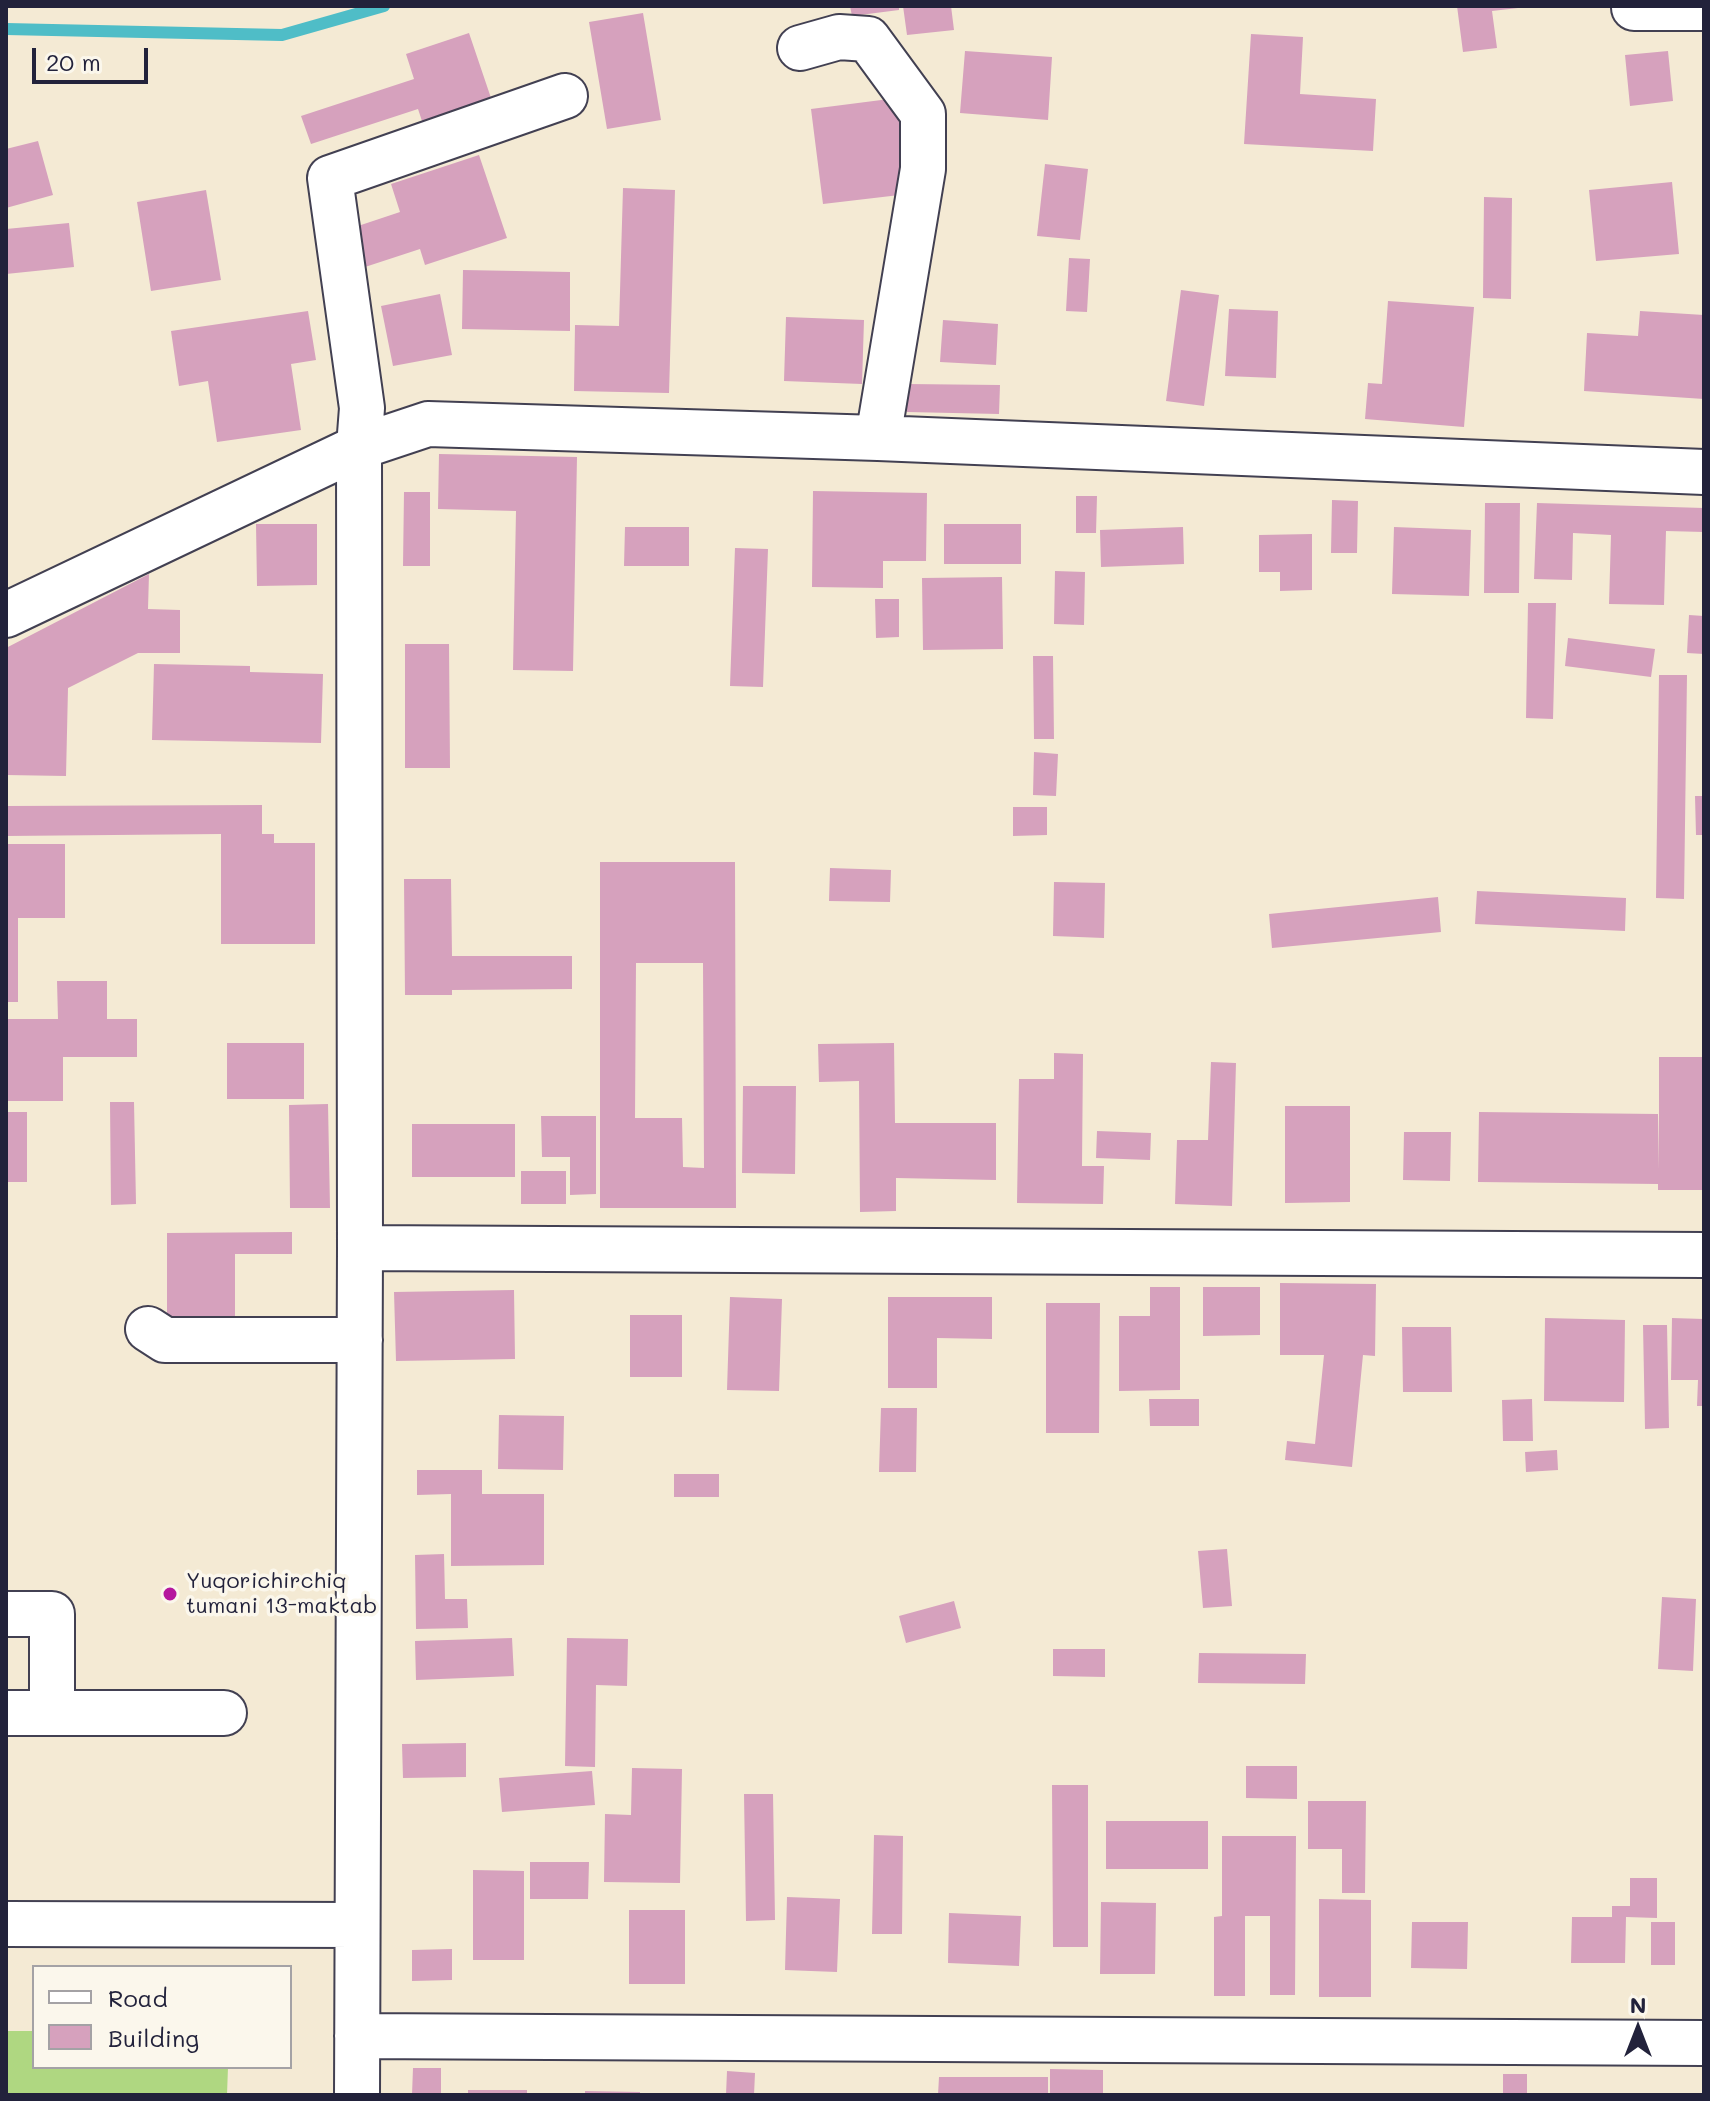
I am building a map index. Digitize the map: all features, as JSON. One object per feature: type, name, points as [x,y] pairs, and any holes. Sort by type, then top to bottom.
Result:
[{"type":"street","points":[[1634,8],[1704,8]]},
{"type":"street","points":[[800,48],[839,37],[868,39],[923,114],[923,169],[878,438]]},
{"type":"street","points":[[357,2095],[359,447],[362,408],[330,178],[565,96]]},
{"type":"street","points":[[6,615],[359,447],[428,424],[878,438],[1704,472]]},
{"type":"street","points":[[360,1248],[1704,1255]]},
{"type":"street","points":[[148,1329],[165,1340],[360,1340]]},
{"type":"street","points":[[6,1614],[52,1614],[52,1713]]},
{"type":"street","points":[[6,1713],[224,1713]]},
{"type":"street","points":[[6,1924],[356,1925]]},
{"type":"street","points":[[357,2036],[1704,2043]]},
{"type":"green space","points":[[6,2031],[32,2031],[32,2069],[228,2069],[227,2095],[6,2095]]},
{"type":"building","points":[[850,6],[899,6],[899,10],[852,16]]},
{"type":"building","points":[[903,6],[951,6],[954,30],[907,35]]},
{"type":"building","points":[[1457,6],[1518,8],[1492,11],[1497,48],[1463,52]]},
{"type":"building","points":[[643,13],[661,120],[607,129],[589,22]]},
{"type":"building","points":[[469,33],[491,98],[422,121],[418,109],[311,144],[301,116],[414,79],[406,54]]},
{"type":"building","points":[[1251,34],[1303,37],[1300,94],[1376,99],[1373,151],[1244,144]]},
{"type":"building","points":[[965,51],[1052,57],[1048,120],[960,113]]},
{"type":"building","points":[[1668,51],[1673,101],[1630,106],[1625,55]]},
{"type":"building","points":[[897,98],[908,194],[823,204],[811,109]]},
{"type":"building","points":[[38,141],[53,195],[6,208],[6,149]]},
{"type":"building","points":[[479,155],[507,238],[425,265],[420,249],[365,267],[352,228],[400,212],[391,184]]},
{"type":"building","points":[[1045,164],[1088,169],[1080,240],[1037,236]]},
{"type":"building","points":[[1672,182],[1679,254],[1596,261],[1589,190]]},
{"type":"building","points":[[623,188],[675,190],[669,393],[574,391],[575,325],[619,326]]},
{"type":"building","points":[[206,190],[221,280],[151,291],[137,202]]},
{"type":"building","points":[[1484,197],[1512,198],[1511,299],[1483,298]]},
{"type":"building","points":[[69,223],[74,267],[6,274],[6,229]]},
{"type":"building","points":[[1069,258],[1090,259],[1087,312],[1066,311]]},
{"type":"building","points":[[463,270],[570,272],[570,331],[462,329]]},
{"type":"building","points":[[1181,290],[1219,295],[1204,406],[1166,401]]},
{"type":"building","points":[[440,294],[452,355],[393,366],[381,306]]},
{"type":"building","points":[[1388,301],[1474,307],[1464,427],[1365,419],[1368,383],[1382,384]]},
{"type":"building","points":[[1229,309],[1278,311],[1276,378],[1225,376]]},
{"type":"building","points":[[308,311],[316,360],[291,364],[301,430],[217,442],[208,381],[179,386],[171,331]]},
{"type":"building","points":[[1640,311],[1704,315],[1704,399],[1584,391],[1587,333],[1638,336]]},
{"type":"building","points":[[786,317],[864,320],[862,384],[784,381]]},
{"type":"building","points":[[943,320],[998,324],[996,365],[940,362]]},
{"type":"building","points":[[907,384],[1000,385],[999,414],[907,412]]},
{"type":"building","points":[[439,454],[577,457],[573,671],[513,670],[516,511],[438,509]]},
{"type":"building","points":[[813,491],[927,493],[926,561],[883,561],[883,588],[812,587]]},
{"type":"building","points":[[404,492],[430,492],[430,566],[403,566]]},
{"type":"building","points":[[1076,496],[1097,496],[1096,533],[1076,533]]},
{"type":"building","points":[[1332,500],[1358,501],[1357,553],[1331,553]]},
{"type":"building","points":[[1485,503],[1520,503],[1519,593],[1484,593]]},
{"type":"building","points":[[1537,503],[1704,508],[1704,532],[1666,531],[1664,605],[1609,604],[1611,535],[1573,533],[1572,580],[1534,579]]},
{"type":"building","points":[[256,524],[317,524],[317,585],[257,586]]},
{"type":"building","points":[[944,524],[1021,524],[1021,564],[944,564]]},
{"type":"building","points":[[625,527],[689,527],[689,566],[624,566]]},
{"type":"building","points":[[1183,527],[1184,564],[1101,567],[1100,530]]},
{"type":"building","points":[[1394,527],[1471,530],[1469,596],[1392,594]]},
{"type":"building","points":[[1312,534],[1312,590],[1280,591],[1280,572],[1259,572],[1259,535]]},
{"type":"building","points":[[735,548],[768,549],[763,687],[730,686]]},
{"type":"building","points":[[1055,571],[1085,572],[1084,625],[1054,624]]},
{"type":"building","points":[[149,574],[148,609],[180,610],[180,653],[138,653],[68,688],[66,776],[6,775],[6,648]]},
{"type":"building","points":[[1002,577],[1003,649],[923,650],[922,578]]},
{"type":"building","points":[[875,599],[899,599],[899,637],[876,638]]},
{"type":"building","points":[[1528,603],[1556,603],[1553,719],[1526,718]]},
{"type":"building","points":[[1689,615],[1704,616],[1704,654],[1687,653]]},
{"type":"building","points":[[1568,638],[1655,649],[1651,677],[1565,666]]},
{"type":"building","points":[[405,644],[449,644],[450,768],[405,768]]},
{"type":"building","points":[[1033,656],[1053,656],[1054,739],[1034,739]]},
{"type":"building","points":[[154,664],[250,666],[250,672],[323,674],[321,743],[152,740]]},
{"type":"building","points":[[1659,675],[1687,675],[1684,899],[1656,898]]},
{"type":"building","points":[[1034,752],[1058,754],[1056,796],[1033,795]]},
{"type":"building","points":[[1695,796],[1704,796],[1704,835],[1696,835]]},
{"type":"building","points":[[262,805],[262,834],[274,834],[274,843],[315,843],[315,944],[221,944],[221,834],[6,836],[6,806]]},
{"type":"building","points":[[1013,807],[1047,807],[1047,835],[1013,836]]},
{"type":"building","points":[[6,844],[65,844],[65,918],[18,918],[18,1002],[6,1002]]},
{"type":"building","points":[[600,862],[735,862],[736,1208],[600,1208]],"holes":[[[636,963],[703,963],[704,1168],[683,1167],[682,1118],[635,1118]]]},
{"type":"building","points":[[830,868],[891,870],[890,902],[829,901]]},
{"type":"building","points":[[404,879],[451,879],[452,956],[572,956],[572,989],[452,990],[452,995],[405,995]]},
{"type":"building","points":[[1054,882],[1105,883],[1104,938],[1053,936]]},
{"type":"building","points":[[1477,891],[1626,898],[1625,931],[1475,924]]},
{"type":"building","points":[[1438,897],[1441,932],[1272,948],[1269,914]]},
{"type":"building","points":[[57,981],[107,981],[107,1019],[137,1019],[137,1057],[63,1057],[63,1101],[6,1101],[6,1019],[58,1019]]},
{"type":"building","points":[[227,1043],[304,1043],[304,1099],[227,1099]]},
{"type":"building","points":[[894,1043],[895,1123],[996,1123],[996,1180],[896,1178],[896,1211],[860,1212],[859,1081],[819,1082],[818,1044]]},
{"type":"building","points":[[1054,1053],[1083,1054],[1082,1166],[1104,1166],[1103,1204],[1017,1203],[1019,1079],[1054,1079]]},
{"type":"building","points":[[1659,1057],[1704,1057],[1704,1190],[1658,1190],[1658,1184],[1478,1182],[1479,1112],[1658,1114],[1659,1170]]},
{"type":"building","points":[[1211,1062],[1236,1063],[1232,1206],[1175,1204],[1177,1140],[1208,1140]]},
{"type":"building","points":[[743,1086],[796,1086],[795,1174],[742,1173]]},
{"type":"building","points":[[110,1102],[134,1102],[136,1204],[111,1205]]},
{"type":"building","points":[[328,1104],[330,1208],[290,1208],[289,1105]]},
{"type":"building","points":[[1285,1106],[1350,1106],[1350,1202],[1285,1203]]},
{"type":"building","points":[[6,1112],[27,1112],[27,1182],[6,1182]]},
{"type":"building","points":[[541,1116],[596,1116],[596,1194],[570,1195],[570,1157],[542,1157]]},
{"type":"building","points":[[412,1124],[515,1124],[515,1177],[412,1177]]},
{"type":"building","points":[[1097,1131],[1151,1133],[1150,1160],[1096,1158]]},
{"type":"building","points":[[1404,1132],[1451,1132],[1450,1181],[1403,1180]]},
{"type":"building","points":[[521,1171],[566,1171],[566,1204],[521,1204]]},
{"type":"building","points":[[292,1232],[292,1254],[235,1254],[235,1320],[167,1320],[167,1233]]},
{"type":"building","points":[[1280,1283],[1376,1284],[1375,1356],[1363,1355],[1352,1467],[1285,1460],[1287,1441],[1315,1444],[1324,1355],[1280,1355]]},
{"type":"building","points":[[1150,1287],[1180,1287],[1180,1390],[1119,1391],[1119,1316],[1150,1316]]},
{"type":"building","points":[[1203,1287],[1260,1287],[1260,1335],[1203,1336]]},
{"type":"building","points":[[514,1290],[515,1359],[396,1361],[394,1292]]},
{"type":"building","points":[[730,1297],[782,1299],[779,1391],[727,1390]]},
{"type":"building","points":[[888,1297],[992,1297],[992,1339],[937,1338],[937,1388],[888,1388]]},
{"type":"building","points":[[1046,1303],[1100,1303],[1099,1433],[1046,1433]]},
{"type":"building","points":[[630,1315],[682,1315],[682,1377],[630,1377]]},
{"type":"building","points":[[1545,1318],[1625,1320],[1624,1402],[1544,1401]]},
{"type":"building","points":[[1672,1318],[1704,1319],[1704,1406],[1697,1406],[1698,1380],[1671,1380]]},
{"type":"building","points":[[1643,1325],[1667,1325],[1669,1428],[1645,1429]]},
{"type":"building","points":[[1402,1327],[1451,1327],[1452,1392],[1403,1392]]},
{"type":"building","points":[[1149,1399],[1199,1399],[1199,1426],[1150,1426]]},
{"type":"building","points":[[1532,1399],[1533,1441],[1503,1441],[1502,1400]]},
{"type":"building","points":[[881,1408],[917,1408],[916,1472],[879,1472]]},
{"type":"building","points":[[499,1415],[564,1416],[563,1470],[498,1469]]},
{"type":"building","points":[[1557,1450],[1558,1470],[1526,1472],[1525,1452]]},
{"type":"building","points":[[417,1470],[482,1470],[482,1494],[544,1494],[544,1565],[451,1566],[451,1494],[417,1495]]},
{"type":"building","points":[[674,1474],[719,1474],[719,1497],[674,1497]]},
{"type":"building","points":[[1227,1549],[1232,1606],[1203,1608],[1198,1551]]},
{"type":"building","points":[[444,1554],[445,1599],[467,1599],[468,1628],[416,1629],[415,1555]]},
{"type":"building","points":[[1662,1597],[1696,1599],[1693,1671],[1658,1669]]},
{"type":"building","points":[[954,1601],[961,1628],[906,1643],[899,1616]]},
{"type":"building","points":[[512,1638],[514,1676],[416,1680],[415,1641]]},
{"type":"building","points":[[567,1638],[628,1639],[627,1686],[596,1685],[595,1767],[565,1766]]},
{"type":"building","points":[[1053,1649],[1105,1649],[1105,1677],[1053,1676]]},
{"type":"building","points":[[1199,1653],[1306,1654],[1305,1684],[1198,1683]]},
{"type":"building","points":[[466,1743],[466,1777],[403,1778],[402,1744]]},
{"type":"building","points":[[1246,1766],[1297,1766],[1297,1799],[1246,1798]]},
{"type":"building","points":[[632,1768],[682,1769],[680,1883],[604,1882],[605,1814],[631,1815]]},
{"type":"building","points":[[592,1771],[595,1805],[502,1812],[499,1778]]},
{"type":"building","points":[[1052,1785],[1088,1785],[1088,1947],[1053,1947]]},
{"type":"building","points":[[744,1794],[773,1794],[775,1920],[746,1921]]},
{"type":"building","points":[[1308,1801],[1366,1801],[1365,1893],[1342,1893],[1342,1849],[1308,1849]]},
{"type":"building","points":[[1106,1821],[1208,1821],[1208,1869],[1106,1869]]},
{"type":"building","points":[[874,1835],[903,1836],[902,1934],[872,1934]]},
{"type":"building","points":[[1222,1836],[1296,1836],[1295,1995],[1270,1995],[1270,1916],[1245,1916],[1245,1996],[1214,1996],[1214,1917],[1222,1916]]},
{"type":"building","points":[[530,1862],[589,1862],[588,1899],[530,1899]]},
{"type":"building","points":[[473,1870],[524,1871],[524,1960],[473,1960]]},
{"type":"building","points":[[1630,1878],[1657,1878],[1657,1918],[1626,1917],[1625,1963],[1571,1963],[1572,1917],[1612,1917],[1612,1906],[1630,1906]]},
{"type":"building","points":[[787,1897],[840,1899],[837,1972],[785,1970]]},
{"type":"building","points":[[1319,1899],[1371,1900],[1371,1997],[1319,1997]]},
{"type":"building","points":[[1101,1902],[1156,1903],[1155,1974],[1100,1974]]},
{"type":"building","points":[[629,1910],[685,1910],[685,1984],[629,1984]]},
{"type":"building","points":[[949,1913],[1021,1916],[1019,1966],[948,1963]]},
{"type":"building","points":[[1412,1922],[1468,1922],[1467,1969],[1411,1968]]},
{"type":"building","points":[[1651,1922],[1675,1922],[1675,1965],[1651,1965]]},
{"type":"building","points":[[452,1949],[452,1980],[412,1981],[412,1950]]},
{"type":"building","points":[[413,2068],[441,2068],[441,2095],[412,2095]]},
{"type":"building","points":[[1050,2069],[1103,2070],[1103,2095],[1050,2095]]},
{"type":"building","points":[[727,2071],[755,2073],[754,2095],[726,2095]]},
{"type":"building","points":[[1503,2074],[1527,2074],[1527,2095],[1503,2095]]},
{"type":"building","points":[[939,2077],[1048,2077],[1048,2095],[938,2095]]},
{"type":"building","points":[[468,2090],[527,2090],[527,2095],[468,2095]]},
{"type":"building","points":[[585,2091],[640,2092],[640,2095],[585,2095]]},
{"type":"waterway","points":[[6,29],[282,35],[384,6]]},
{"type":"place","name":"Yuqorichirchiq tumani 13-maktab","points":[[170,1594]]}]
